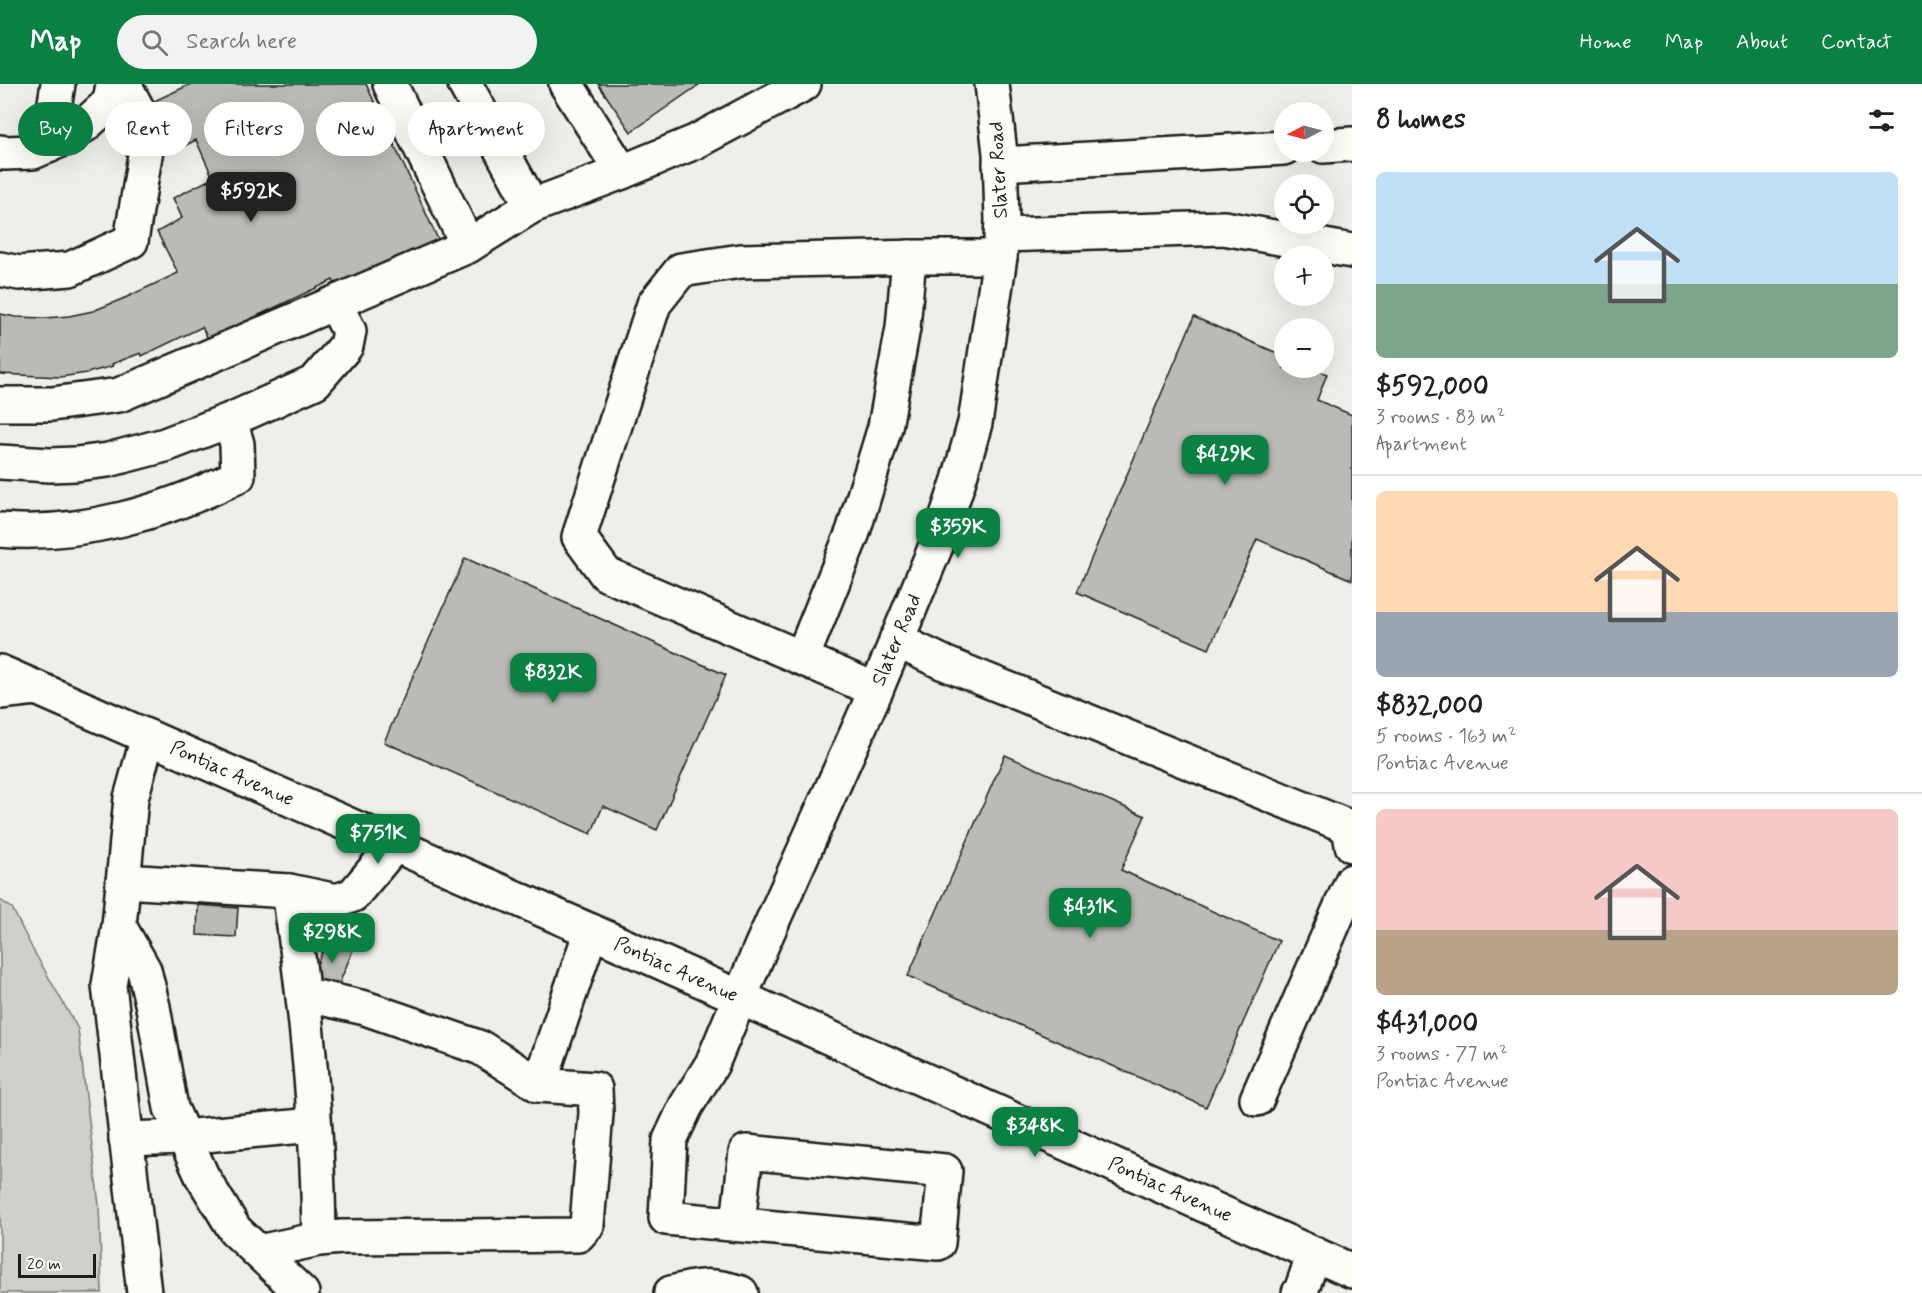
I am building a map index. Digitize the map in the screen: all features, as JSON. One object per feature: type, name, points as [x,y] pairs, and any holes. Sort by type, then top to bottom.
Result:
[{"type":"main road","points":[[55,102],[58,84]]},
{"type":"main road","points":[[93,118],[110,102],[113,84]]},
{"type":"main road","points":[[0,269],[19,273],[70,269],[131,242],[149,131],[124,84]]},
{"type":"main road","points":[[390,84],[468,246]]},
{"type":"main road","points":[[465,84],[532,206]]},
{"type":"main road","points":[[566,84],[622,172]]},
{"type":"main road","points":[[0,405],[52,404],[118,395],[468,246],[532,206],[695,142],[804,84]]},
{"type":"main road","name":"Slater Road","points":[[738,1223],[666,1218],[670,1140],[686,1106],[712,1064],[876,690],[941,534],[959,480],[975,423],[1001,246],[1000,164],[992,84]]},
{"type":"main road","points":[[1334,145],[1352,144]]},
{"type":"main road","points":[[1000,164],[1274,149]]},
{"type":"main road","points":[[0,152],[18,153]]},
{"type":"main road","points":[[876,690],[606,574],[579,537],[654,304],[681,270],[741,261],[914,257],[1001,246],[1224,228],[1352,251]]},
{"type":"main road","points":[[802,658],[853,532],[885,428],[914,257]]},
{"type":"main road","points":[[0,462],[50,465],[108,460],[165,445],[231,420],[315,382],[346,346],[349,331],[335,304]]},
{"type":"main road","points":[[0,530],[31,532],[85,528],[138,515],[209,491],[238,476],[237,444],[231,420]]},
{"type":"main road","points":[[896,640],[944,663],[1349,827],[1352,845]]},
{"type":"main road","name":"Pontiac Avenue","points":[[0,672],[591,931],[1352,1271]]},
{"type":"main road","points":[[0,692],[36,688]]},
{"type":"main road","points":[[144,1293],[109,985],[120,926],[131,798],[148,737]]},
{"type":"main road","points":[[123,881],[289,891],[337,901],[353,895],[394,845]]},
{"type":"main road","points":[[1257,1100],[1352,881]]},
{"type":"main road","points":[[289,891],[303,994],[318,1171],[319,1239]]},
{"type":"main road","points":[[120,926],[144,970],[171,1108],[202,1176],[235,1230],[302,1293]]},
{"type":"main road","points":[[539,1085],[591,931]]},
{"type":"main road","points":[[259,1252],[319,1239],[578,1235],[587,1225],[596,1113],[595,1089],[539,1085],[481,1048],[365,1008],[303,994]]},
{"type":"main road","points":[[126,1139],[183,1137],[314,1125]]},
{"type":"main road","points":[[746,1152],[945,1171],[938,1243],[738,1223],[746,1152]]},
{"type":"main road","points":[[1300,1292],[1314,1254]]},
{"type":"main road","points":[[672,1293],[699,1285],[741,1293]]},
{"type":"shaded area","points":[[0,900],[12,908],[78,1029],[99,1205],[102,1293],[0,1293]]},
{"type":"building","points":[[191,84],[366,84],[374,102],[316,102],[316,156],[396,156],[396,149],[442,248],[340,295],[333,280],[208,339],[202,327],[142,356],[141,353],[112,364],[113,366],[87,373],[60,377],[0,374],[0,314],[45,318],[93,311],[178,273],[157,232],[182,218],[173,198],[213,178],[196,140],[192,142],[192,102],[152,102]]},
{"type":"building","points":[[598,84],[700,84],[631,132]]},
{"type":"building","points":[[1194,317],[1274,352],[1274,378],[1325,378],[1317,400],[1352,415],[1352,580],[1257,539],[1209,649],[1077,592]]},
{"type":"building","points":[[465,558],[726,675],[657,830],[603,806],[591,834],[384,742]]},
{"type":"building","points":[[1005,755],[1145,816],[1121,870],[1279,941],[1206,1107],[908,976]]},
{"type":"building","points":[[198,905],[238,908],[236,937],[197,935]]},
{"type":"building","points":[[331,932],[356,943],[334,996],[308,985]]}]
